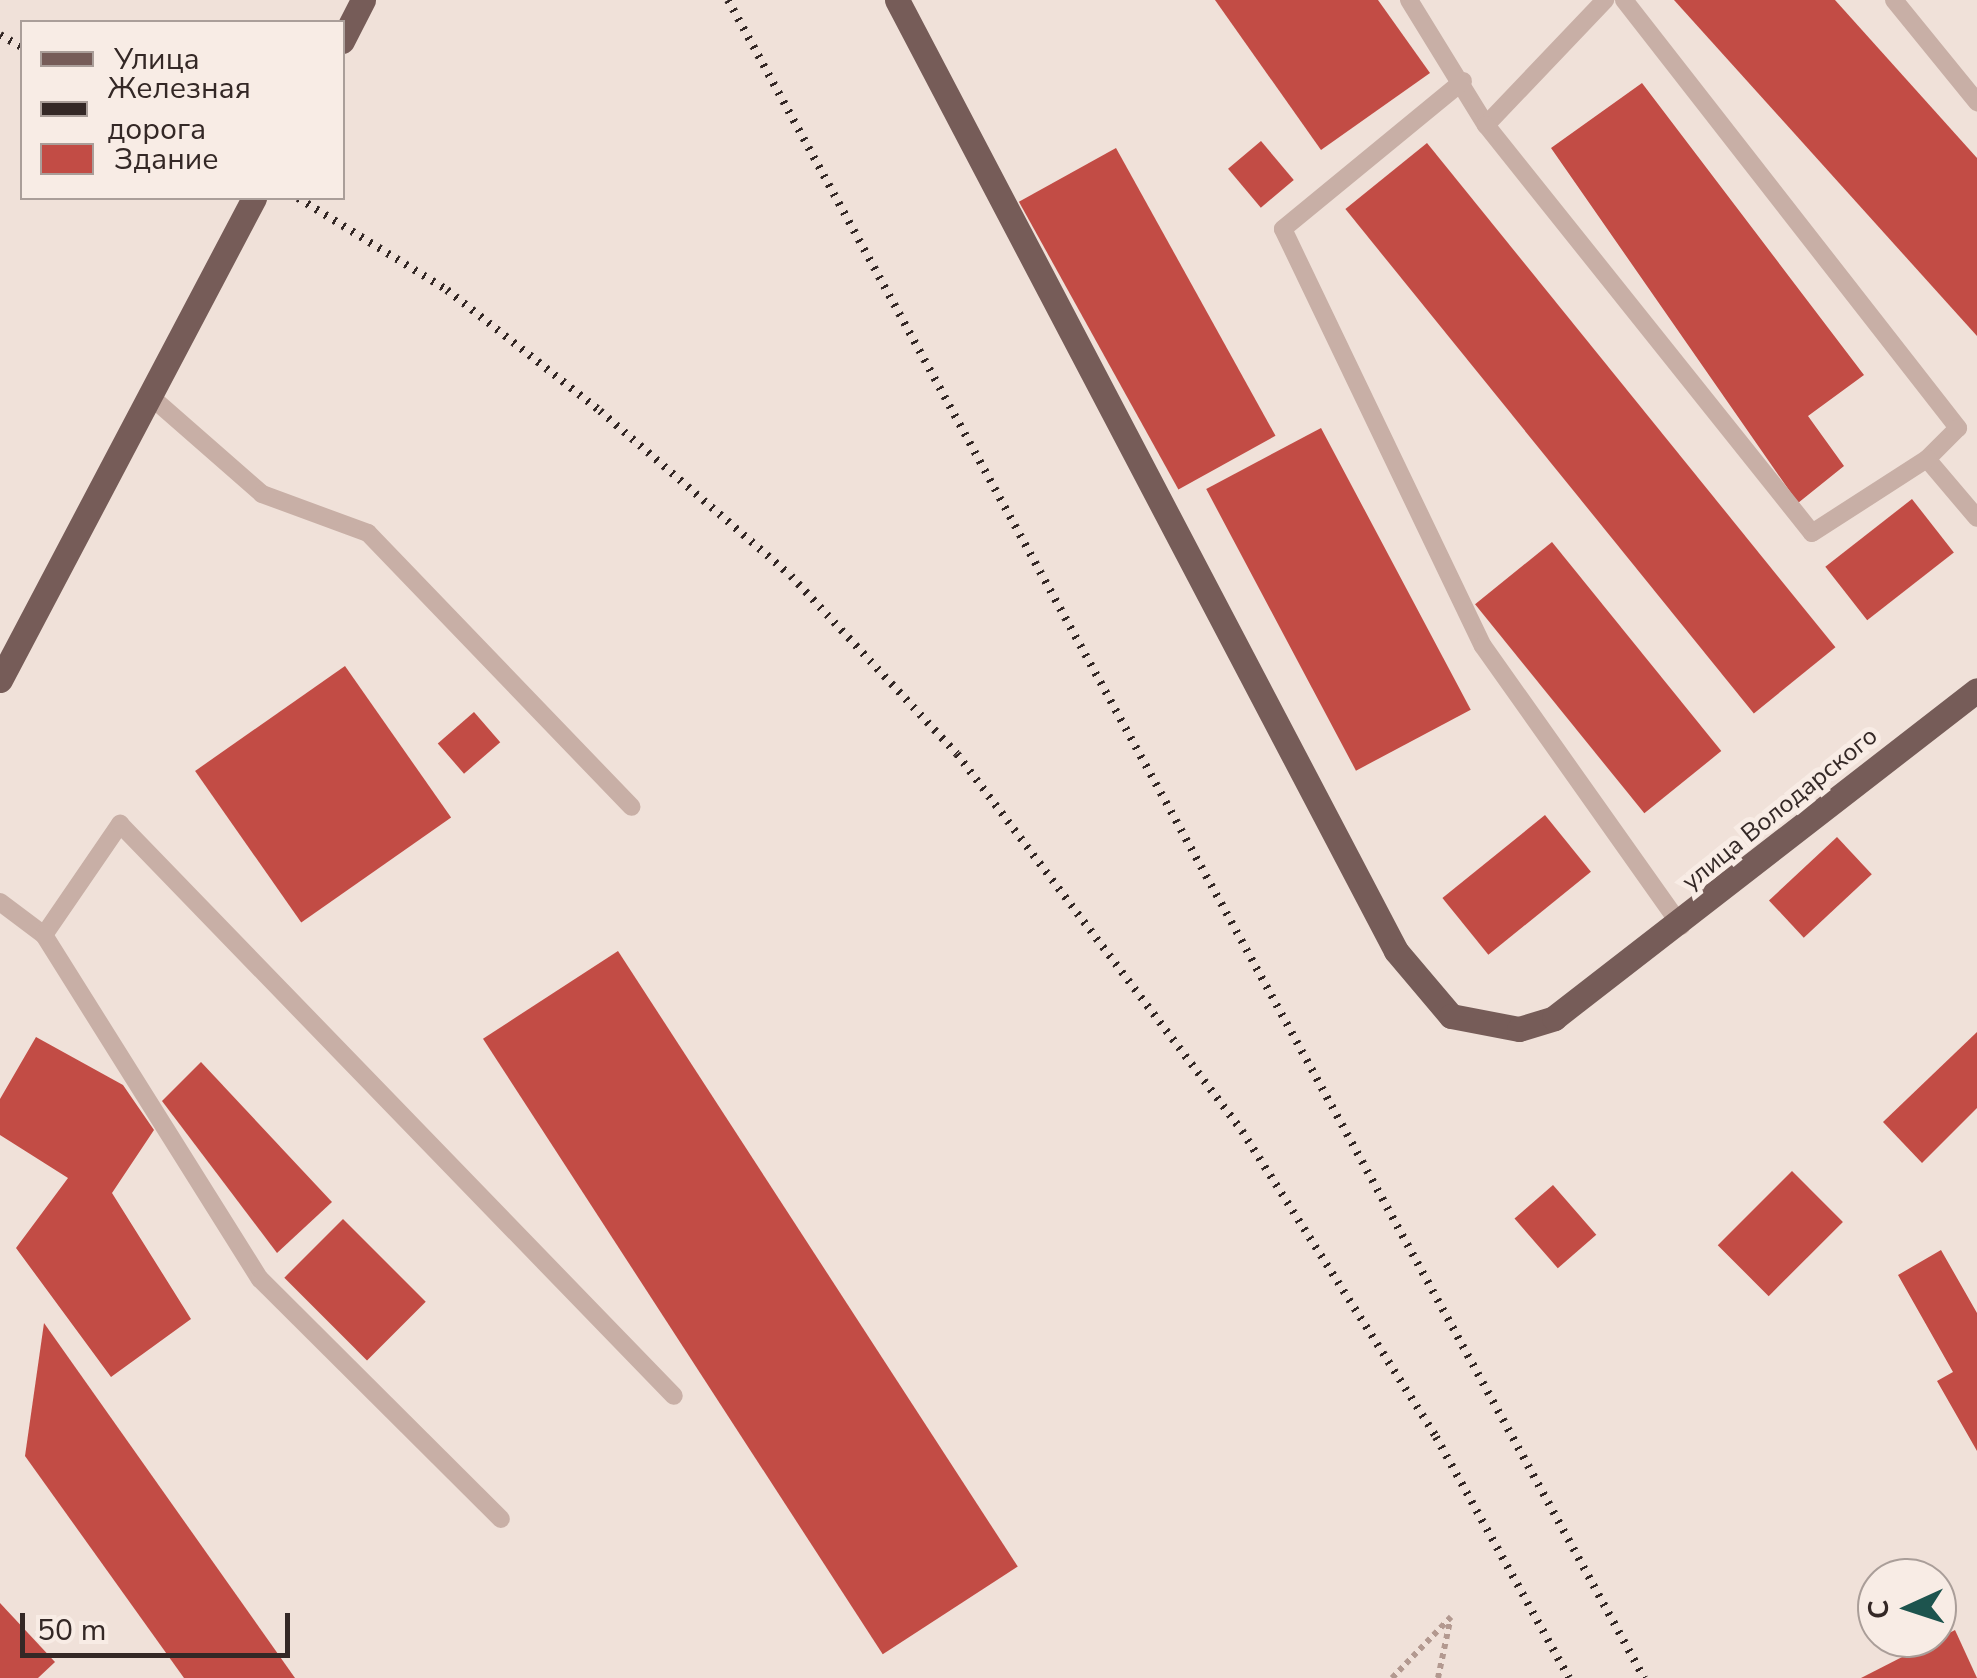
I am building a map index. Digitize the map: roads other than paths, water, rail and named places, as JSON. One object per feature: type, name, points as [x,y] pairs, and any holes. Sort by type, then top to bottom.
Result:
[{"type":"main road","points":[[345,35],[364,0]]},
{"type":"main road","name":"улица Володарского","points":[[897,0],[1422,992],[1451,1016],[1519,1029],[1554,1018],[1681,926],[1977,690]]},
{"type":"main road","points":[[0,680],[253,200]]},
{"type":"lane","points":[[1409,0],[1463,81],[1486,125],[1812,533],[1927,459],[1958,428],[1624,0]]},
{"type":"lane","points":[[1486,125],[1605,0]]},
{"type":"lane","points":[[1894,0],[1977,102]]},
{"type":"lane","points":[[1463,81],[1283,230],[1483,646],[1681,926]]},
{"type":"lane","points":[[149,394],[262,494],[368,533],[632,807]]},
{"type":"lane","points":[[1927,459],[1977,518]]},
{"type":"lane","points":[[44,935],[120,824],[674,1396]]},
{"type":"lane","points":[[0,902],[44,935],[260,1279],[501,1519]]},
{"type":"railway","points":[[728,0],[1644,1678]]},
{"type":"railway","points":[[0,35],[20,46]]},
{"type":"railway","points":[[301,200],[447,290],[600,411],[791,576],[957,754],[1242,1131],[1436,1437],[1569,1678]]}]
